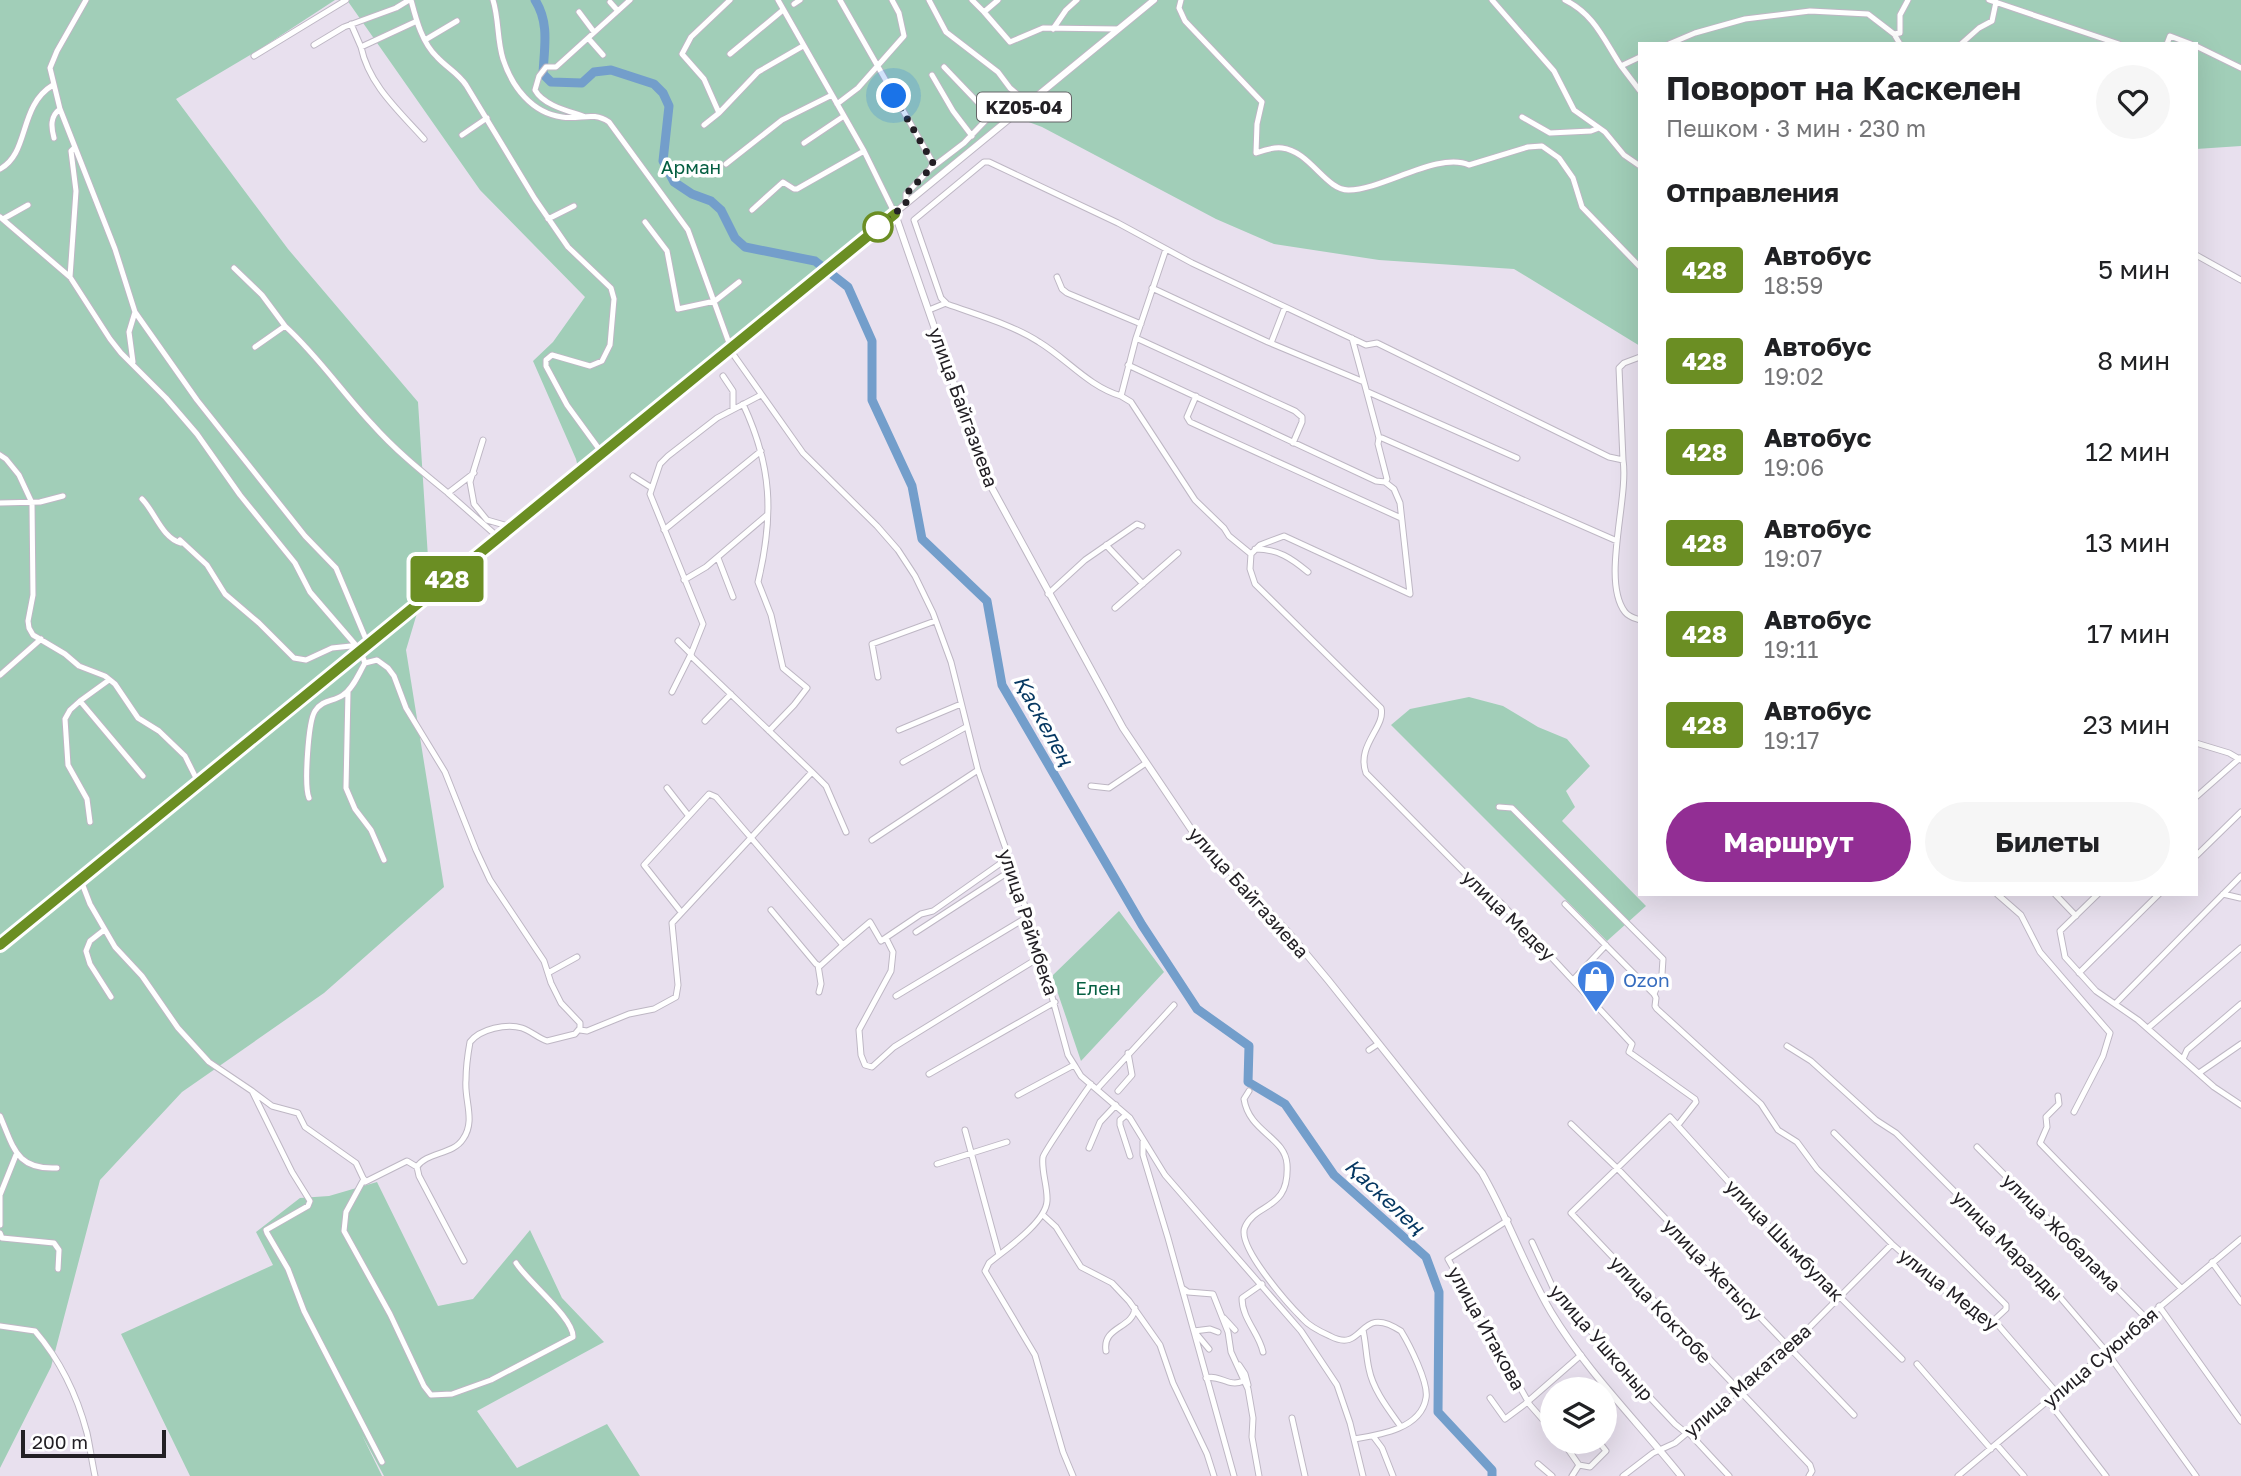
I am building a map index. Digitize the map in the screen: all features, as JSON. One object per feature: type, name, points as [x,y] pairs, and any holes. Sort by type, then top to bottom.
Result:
[{"type":"main road","name":"KZ05-04","points":[[0,944],[199,784],[293,703],[1154,0]]},
{"type":"main road","name":"улица Байгазиева","points":[[895,214],[987,479],[1123,728],[1195,835],[1288,933],[1378,1044],[1388,1061],[1482,1173],[1508,1220],[1550,1311],[1581,1355],[1681,1476]]},
{"type":"street","points":[[86,0],[50,68],[60,109],[115,249],[135,312],[197,400],[305,536],[336,568],[368,644]]},
{"type":"street","points":[[254,56],[346,0]]},
{"type":"street","points":[[313,45],[351,24],[396,8],[410,0],[425,40],[438,59],[460,76],[548,219],[575,255],[611,288],[614,299],[610,345],[606,355],[597,364],[590,366],[552,355],[546,360],[546,366],[567,405],[602,453]]},
{"type":"street","points":[[493,0],[503,59],[517,88],[538,109],[564,118],[583,116]]},
{"type":"street","points":[[603,55],[588,38],[630,0]]},
{"type":"street","points":[[719,113],[705,79],[681,54],[691,37],[730,0]]},
{"type":"street","points":[[778,0],[864,151],[895,214]]},
{"type":"street","points":[[840,0],[933,163],[906,194],[906,204]]},
{"type":"street","points":[[892,0],[900,13],[904,36]]},
{"type":"street","points":[[929,0],[946,32],[998,72],[1010,88],[1028,103]]},
{"type":"street","points":[[972,0],[1010,42],[1037,30],[1092,30],[1106,27],[1119,29]]},
{"type":"street","points":[[984,12],[998,0]]},
{"type":"street","points":[[1052,29],[1077,0]]},
{"type":"street","points":[[1181,0],[1179,8],[1185,21],[1262,103],[1257,124],[1256,153],[1274,148],[1293,151],[1316,167],[1339,190],[1365,189],[1412,171],[1441,164],[1469,165],[1528,147],[1542,146],[1559,158],[1573,178],[1582,207],[1638,265]]},
{"type":"street","points":[[1492,0],[1554,71],[1574,110],[1599,128],[1624,155],[1638,165]]},
{"type":"street","points":[[1565,0],[1579,7],[1591,18],[1638,88]]},
{"type":"street","points":[[1894,34],[1900,33],[1900,15],[1908,0]]},
{"type":"street","points":[[1989,0],[2113,42]]},
{"type":"street","points":[[610,2],[618,11]]},
{"type":"street","points":[[1963,42],[1992,21],[1996,2]]},
{"type":"street","points":[[730,54],[783,9]]},
{"type":"street","points":[[579,12],[594,32]]},
{"type":"street","points":[[1674,42],[1736,21],[1799,12],[1868,14],[1894,34],[1899,42]]},
{"type":"street","points":[[361,47],[417,21]]},
{"type":"street","points":[[425,40],[457,21]]},
{"type":"street","points":[[351,24],[367,69],[381,91],[424,139]]},
{"type":"street","points":[[837,104],[858,88],[909,28]]},
{"type":"street","points":[[2168,42],[2170,36],[2186,42]]},
{"type":"street","name":"улица Раймбека","points":[[588,38],[556,67],[546,67],[539,76],[535,90],[553,105],[583,116],[601,116],[609,122],[681,218],[693,239],[730,347],[761,395],[803,453],[898,550],[915,576],[951,662],[978,770],[1029,916],[1068,1055],[1082,1076],[1126,1115],[1165,1175],[1301,1331],[1337,1385],[1363,1476]]},
{"type":"street","points":[[704,125],[758,72],[803,46]]},
{"type":"street","points":[[2198,47],[2241,68]]},
{"type":"street","points":[[1621,66],[1638,58]]},
{"type":"street","points":[[930,169],[938,166],[989,118],[987,112],[944,67]]},
{"type":"street","points":[[932,75],[953,111],[972,136]]},
{"type":"street","points":[[0,169],[12,159],[17,150],[29,112],[37,98],[53,85]]},
{"type":"street","points":[[726,164],[782,120],[832,95]]},
{"type":"street","points":[[54,138],[51,122],[60,109]]},
{"type":"street","points":[[804,143],[844,116]]},
{"type":"street","points":[[1522,117],[1552,133],[1591,131],[1599,128]]},
{"type":"street","points":[[462,135],[487,118]]},
{"type":"street","points":[[1542,146],[1552,133]]},
{"type":"street","points":[[70,277],[76,191],[71,152],[75,147]]},
{"type":"street","points":[[752,210],[783,182],[794,190],[797,189],[864,151]]},
{"type":"street","points":[[1308,572],[1286,555],[1253,551],[1229,536],[1195,500],[1131,402],[1082,376],[1041,343],[946,303],[941,298],[914,220],[986,162],[1087,208],[1366,345],[1377,343],[1553,431],[1609,457],[1623,460]]},
{"type":"street","points":[[29,205],[1,218],[70,277],[102,329],[197,434],[240,495],[295,563],[310,592],[360,650],[365,663]]},
{"type":"street","points":[[548,219],[574,206]]},
{"type":"street","points":[[645,222],[667,251],[678,309],[715,301],[739,282]]},
{"type":"street","points":[[1121,396],[1136,338],[1166,249]]},
{"type":"street","points":[[575,255],[584,259]]},
{"type":"street","points":[[2198,256],[2241,280]]},
{"type":"street","points":[[234,268],[261,295],[285,326],[304,343],[370,423],[411,464],[449,493],[498,537]]},
{"type":"street","points":[[1057,277],[1062,289],[1067,293],[1141,324]]},
{"type":"street","points":[[1152,288],[1364,382]]},
{"type":"street","points":[[929,310],[946,303]]},
{"type":"street","points":[[1271,343],[1285,307]]},
{"type":"street","points":[[134,364],[129,332],[135,312]]},
{"type":"street","points":[[255,347],[285,326]]},
{"type":"street","points":[[1136,338],[1295,411],[1302,417],[1302,422],[1293,443]]},
{"type":"street","points":[[1352,338],[1379,438],[1378,444],[1386,470],[1385,482]]},
{"type":"street","points":[[1638,358],[1619,368],[1623,460],[1616,575],[1626,613],[1638,619]]},
{"type":"street","points":[[1128,365],[1376,481],[1385,482],[1398,496],[1410,594],[1284,536],[1253,551]]},
{"type":"street","points":[[723,376],[733,391],[733,409]]},
{"type":"street","points":[[1368,392],[1517,458]]},
{"type":"street","points":[[672,692],[703,624],[650,494],[660,464],[706,425],[761,395]]},
{"type":"street","points":[[1196,396],[1187,417],[1189,422],[1402,518]]},
{"type":"street","points":[[743,404],[768,478],[765,543],[759,588],[771,615],[783,668],[807,688],[769,731]]},
{"type":"street","points":[[1379,438],[1392,441],[1617,541]]},
{"type":"street","points":[[483,440],[470,482],[471,493],[480,513],[487,520],[511,527]]},
{"type":"street","points":[[664,530],[761,451]]},
{"type":"street","points":[[0,456],[19,475],[32,503],[33,595],[28,621],[33,635],[65,654],[79,666],[109,680],[123,694],[138,718],[159,731],[185,756],[199,784]]},
{"type":"street","points":[[449,493],[474,473]]},
{"type":"street","points":[[633,476],[652,488]]},
{"type":"street","points":[[0,503],[32,503],[63,496]]},
{"type":"street","points":[[142,499],[168,535],[174,541],[181,542],[207,565],[225,594],[294,658],[306,660],[332,648],[351,646],[360,650]]},
{"type":"street","points":[[684,580],[718,558],[767,515]]},
{"type":"street","points":[[1048,594],[1085,559],[1137,524],[1142,526]]},
{"type":"street","points":[[1106,545],[1143,584]]},
{"type":"street","name":"улица Медеу","points":[[1253,551],[1250,569],[1255,584],[1382,711],[1366,747],[1366,773],[1465,873],[1501,903],[1574,979],[1632,1044],[1629,1052],[1695,1099],[1696,1102],[1678,1125]]},
{"type":"street","points":[[1115,608],[1178,553]]},
{"type":"street","points":[[718,558],[733,597]]},
{"type":"street","points":[[878,677],[872,644],[935,621]]},
{"type":"street","points":[[0,676],[41,639]]},
{"type":"street","points":[[678,641],[826,786],[846,832]]},
{"type":"street","points":[[309,798],[306,792],[314,712],[324,701],[340,697],[348,691],[365,663],[377,660],[394,676],[406,708],[452,786],[476,850],[491,880],[544,961],[561,1003],[580,1023],[580,1030]]},
{"type":"street","points":[[90,822],[88,799],[67,760],[65,719],[80,701],[109,680]]},
{"type":"street","points":[[348,691],[346,788],[355,809],[371,830],[384,860]]},
{"type":"street","points":[[705,721],[731,694]]},
{"type":"street","points":[[80,701],[143,776]]},
{"type":"street","points":[[899,730],[961,704]]},
{"type":"street","points":[[903,762],[966,727]]},
{"type":"street","points":[[2198,744],[2240,759],[2198,795]]},
{"type":"street","points":[[1091,786],[1109,788],[1146,763]]},
{"type":"street","points":[[872,840],[978,770]]},
{"type":"street","points":[[417,1167],[421,1161],[462,1142],[466,1135],[470,1115],[466,1080],[469,1046],[473,1038],[482,1032],[518,1027],[547,1041],[575,1034],[580,1030],[587,1031],[629,1014],[654,1009],[676,997],[678,985],[673,923],[812,772]]},
{"type":"street","points":[[667,788],[688,815]]},
{"type":"street","points":[[681,912],[644,865],[709,794],[716,797],[842,945]]},
{"type":"street","points":[[1499,807],[1511,808],[1663,960],[1662,974],[1654,994]]},
{"type":"street","points":[[2198,854],[2241,812]]},
{"type":"street","points":[[818,965],[870,922],[881,941],[921,914],[933,911],[945,903],[1001,863],[1008,855]]},
{"type":"street","points":[[916,932],[1013,869]]},
{"type":"street","points":[[2116,1003],[2241,876]]},
{"type":"street","points":[[80,878],[90,904],[115,947],[142,976],[178,1028],[209,1062],[240,1080],[272,1106],[298,1113],[305,1126],[356,1163],[365,1182],[407,1161],[412,1162],[417,1167],[419,1177],[464,1261]]},
{"type":"street","points":[[2230,888],[2241,899]]},
{"type":"street","points":[[2223,894],[2241,899]]},
{"type":"street","points":[[1999,896],[2021,915],[2040,952],[2109,1033],[2103,1056],[2074,1112]]},
{"type":"street","points":[[2057,896],[2076,916]]},
{"type":"street","points":[[2096,896],[2060,931],[2065,957],[2096,991],[2148,1028],[2199,1073],[2238,1103],[2241,1097]]},
{"type":"street","points":[[2079,973],[2157,896]]},
{"type":"street","points":[[940,917],[945,903]]},
{"type":"street","name":"улица Медеу","points":[[1565,904],[1654,994],[1657,1009],[1760,1104],[1778,1130],[1797,1142],[1817,1169],[1892,1244],[1944,1290],[1992,1322],[2015,1342],[2057,1393]]},
{"type":"street","points":[[771,910],[818,965],[820,992]]},
{"type":"street","points":[[896,996],[1029,916]]},
{"type":"street","points":[[104,930],[90,941],[86,951],[90,964],[111,998]]},
{"type":"street","points":[[886,938],[893,952],[891,971],[859,1030],[861,1055],[865,1065],[872,1067],[894,1047],[1040,957]]},
{"type":"street","points":[[1574,979],[1606,945]]},
{"type":"street","points":[[2148,1028],[2241,948]]},
{"type":"street","points":[[548,973],[577,957]]},
{"type":"street","points":[[929,1074],[1055,1002]]},
{"type":"street","points":[[2183,1059],[2187,1051],[2241,1004]]},
{"type":"street","points":[[1097,1089],[1174,1005]]},
{"type":"street","points":[[1369,1050],[1378,1044]]},
{"type":"street","points":[[2199,1073],[2241,1044]]},
{"type":"street","name":"улица Маралды","points":[[1787,1046],[1811,1061],[1876,1120],[1896,1133],[2051,1288],[2106,1351],[2196,1476]]},
{"type":"street","points":[[1118,1091],[1132,1075],[1128,1053]]},
{"type":"street","points":[[1018,1095],[1074,1065]]},
{"type":"street","points":[[1073,1476],[1063,1452],[1035,1355],[985,1271],[989,1263],[1043,1215],[1047,1199],[1043,1157],[1049,1144],[1091,1084]]},
{"type":"street","points":[[252,1091],[292,1172],[310,1201],[308,1206],[266,1230],[267,1233],[288,1269],[304,1311],[383,1462]]},
{"type":"street","points":[[1249,1091],[1244,1104],[1259,1129],[1279,1144],[1286,1157],[1287,1172],[1278,1199],[1245,1225],[1245,1243],[1253,1257],[1307,1323],[1339,1340],[1353,1338],[1379,1320],[1401,1331],[1422,1377],[1426,1400],[1412,1420],[1401,1427],[1373,1436],[1354,1438]]},
{"type":"street","points":[[2058,1096],[2059,1104],[2046,1117],[2047,1127],[2039,1143],[2181,1288]]},
{"type":"street","points":[[1089,1148],[1100,1122],[1116,1105]]},
{"type":"street","points":[[1126,1115],[1120,1120],[1120,1125],[1130,1156]]},
{"type":"street","points":[[0,1116],[16,1155],[41,1168],[57,1168]]},
{"type":"street","name":"улица Шымбулак","points":[[1617,1168],[1670,1117],[1763,1220],[1902,1359]]},
{"type":"street","name":"улица Жетысу","points":[[1571,1124],[1617,1168],[1854,1415]]},
{"type":"street","points":[[965,1130],[999,1255]]},
{"type":"street","points":[[1835,1133],[2006,1305],[2006,1309],[1992,1322]]},
{"type":"street","points":[[1143,1141],[1143,1155],[1234,1476]]},
{"type":"street","points":[[937,1164],[1007,1142]]},
{"type":"street","name":"улица Жобалама","points":[[1977,1147],[2146,1318]]},
{"type":"street","points":[[0,1225],[0,1195],[16,1155]]},
{"type":"street","name":"улица Коктобе","points":[[1617,1168],[1571,1213],[1810,1465],[1812,1471],[1809,1476]]},
{"type":"street","points":[[364,1179],[346,1212],[344,1231],[431,1395],[452,1394],[491,1380],[573,1337],[571,1326],[516,1263]]},
{"type":"street","points":[[1043,1215],[1056,1227],[1081,1266],[1112,1283],[1135,1308],[1160,1345],[1173,1383],[1208,1454],[1214,1476]]},
{"type":"street","name":"улица Итакова","points":[[1508,1220],[1448,1259],[1528,1401],[1540,1416]]},
{"type":"street","points":[[0,1233],[2,1238],[58,1246],[58,1269]]},
{"type":"street","name":"улица Суюнбая","points":[[1958,1476],[2241,1239]]},
{"type":"street","name":"улица Ушконыр","points":[[1532,1242],[1554,1290],[1643,1390],[1729,1476]]},
{"type":"street","name":"улица Макатаева","points":[[1623,1476],[1660,1450],[1675,1443],[1789,1348],[1892,1244]]},
{"type":"street","points":[[2212,1262],[2241,1303]]},
{"type":"street","points":[[1262,1284],[1242,1298],[1248,1321],[1261,1341],[1263,1352]]},
{"type":"street","points":[[1182,1288],[1188,1292],[1213,1294],[1235,1360],[1248,1389]]},
{"type":"street","points":[[2159,1306],[2241,1421]]},
{"type":"street","points":[[1106,1351],[1105,1341],[1108,1336],[1132,1318],[1135,1308]]},
{"type":"street","points":[[1222,1316],[1235,1330]]},
{"type":"street","points":[[0,1326],[35,1331],[57,1357],[86,1429],[95,1476]]},
{"type":"street","points":[[1194,1331],[1210,1329],[1218,1332]]},
{"type":"street","points":[[1363,1330],[1373,1382],[1401,1427]]},
{"type":"street","points":[[1194,1331],[1209,1349]]},
{"type":"street","points":[[1556,1377],[1581,1355]]},
{"type":"street","points":[[1235,1360],[1245,1374],[1259,1476]]},
{"type":"street","points":[[1917,1364],[1992,1449]]},
{"type":"street","points":[[1206,1378],[1217,1377],[1231,1383],[1243,1381]]},
{"type":"street","points":[[1490,1398],[1505,1419],[1540,1391]]},
{"type":"street","points":[[2048,1401],[2106,1476]]},
{"type":"street","points":[[1292,1419],[1305,1476]]},
{"type":"street","points":[[1373,1436],[1382,1448],[1393,1476]]},
{"type":"street","points":[[1997,1445],[2024,1476]]},
{"type":"street","points":[[1571,1454],[1579,1465],[1590,1467],[1603,1454]]},
{"type":"street","points":[[1538,1464],[1552,1476]]},
{"type":"street","points":[[1572,1476],[1579,1465]]},
{"type":"green space","points":[[0,0],[335,0],[176,99],[288,249],[418,402],[429,573],[406,650],[444,887],[324,993],[182,1092],[100,1180],[51,1367],[0,1468]]},
{"type":"green space","name":"Арман","points":[[347,0],[2241,0],[2241,146],[2198,149],[2198,42],[1638,42],[1638,345],[1514,269],[1379,260],[1274,244],[1216,219],[1042,127],[1013,116],[579,472],[576,459],[533,361],[553,342],[585,297],[480,190]]},
{"type":"green space","points":[[1469,697],[1503,706],[1538,727],[1567,739],[1590,766],[1566,791],[1575,807],[1562,821],[1646,906],[1607,941],[1391,725],[1410,709]]},
{"type":"green space","name":"Елен","points":[[1119,911],[1164,972],[1081,1061],[1052,976]]},
{"type":"green space","points":[[377,1182],[438,1306],[473,1299],[530,1230],[562,1298],[604,1342],[477,1411],[517,1468],[607,1424],[640,1476],[384,1476],[362,1435],[382,1476],[190,1476],[121,1334],[273,1265],[256,1232],[300,1198],[329,1196]]},
{"type":"waterway","name":"Қаскелең","points":[[535,0],[544,27],[543,74],[551,82],[582,83],[594,72],[611,70],[654,84],[663,93],[669,106],[663,161],[674,182],[692,194],[711,201],[721,210],[735,238],[745,247],[815,261],[848,287],[872,341],[872,400],[912,486],[922,539],[987,601],[1002,685],[1142,925],[1197,1009],[1249,1046],[1248,1082],[1285,1104],[1334,1175],[1426,1257],[1439,1292],[1438,1412],[1492,1470],[1492,1476]]},
{"type":"bus line","name":"428","points":[[0,945],[895,214]]},
{"type":"place","name":"Ozon","points":[[1596,1013]]},
{"type":"route","points":[[878,227],[906,204],[906,194],[933,163],[911,121],[894,96]]}]
